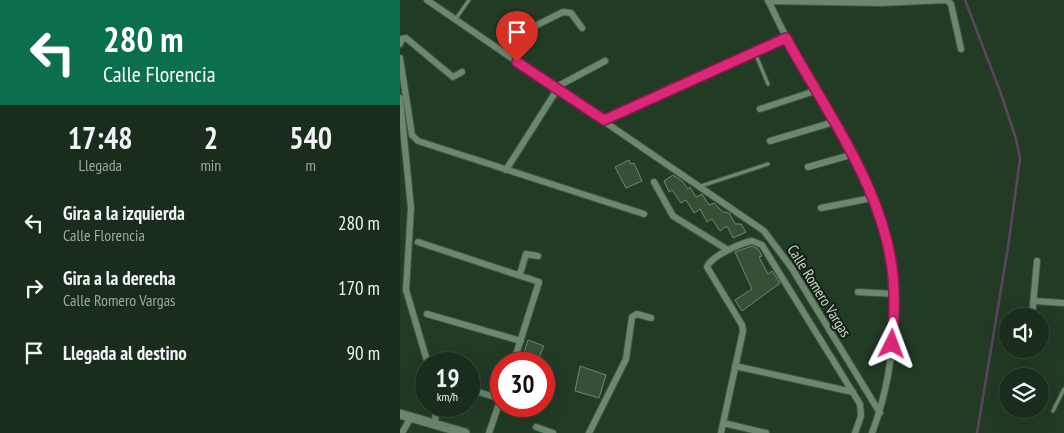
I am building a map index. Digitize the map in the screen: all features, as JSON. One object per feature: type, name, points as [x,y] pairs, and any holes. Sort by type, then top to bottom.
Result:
[{"type":"main road","points":[[400,414],[441,429],[465,433]]},
{"type":"street","name":"Calle Romero Vargas","points":[[427,0],[701,186],[767,234],[791,267],[880,413]]},
{"type":"street","points":[[872,433],[880,413],[891,360],[894,294],[888,247],[872,198],[854,154],[816,92],[786,38],[768,0],[946,0],[951,4],[960,49]]},
{"type":"street","points":[[504,53],[517,35],[563,12],[571,13],[582,28]]},
{"type":"street","points":[[400,44],[402,39],[406,38],[453,77],[462,72]]},
{"type":"street","points":[[604,120],[786,38]]},
{"type":"street","points":[[400,58],[414,138]]},
{"type":"street","points":[[506,170],[557,89],[565,81],[605,60]]},
{"type":"street","points":[[760,109],[816,92]]},
{"type":"street","points":[[400,98],[411,208],[406,290],[424,352]]},
{"type":"street","points":[[770,141],[834,122]]},
{"type":"street","points":[[405,139],[414,138],[506,170],[644,214]]},
{"type":"street","points":[[808,167],[854,154]]},
{"type":"street","points":[[654,182],[673,216],[728,250]]},
{"type":"street","points":[[821,208],[872,198]]},
{"type":"street","points":[[721,433],[742,325],[707,267],[709,262],[728,250],[752,241],[762,245],[853,392],[862,410],[855,433]]},
{"type":"street","points":[[418,242],[520,274],[539,282],[517,352]]},
{"type":"street","points":[[520,274],[526,254],[538,256]]},
{"type":"street","points":[[1033,308],[1038,261]]},
{"type":"street","points":[[858,292],[894,294]]},
{"type":"street","points":[[1034,301],[1064,303]]},
{"type":"street","points":[[427,314],[521,342]]},
{"type":"street","points":[[589,433],[626,359],[634,315],[651,318]]},
{"type":"street","points":[[735,366],[853,392]]},
{"type":"street","points":[[402,433],[411,417]]},
{"type":"street","points":[[489,433],[495,417]]},
{"type":"street","points":[[723,423],[766,433]]},
{"type":"street","points":[[536,427],[554,433]]},
{"type":"lane","points":[[455,20],[469,0]]},
{"type":"lane","points":[[755,52],[768,84]]},
{"type":"lane","points":[[701,186],[768,164]]},
{"type":"lane","points":[[1053,411],[1064,389]]},
{"type":"building","points":[[629,160],[631,164],[634,163],[642,181],[626,188],[615,167]]},
{"type":"building","points":[[673,175],[682,181],[688,189],[690,187],[696,197],[702,194],[709,205],[714,203],[723,212],[729,213],[735,224],[741,224],[746,232],[733,238],[727,226],[720,231],[712,219],[707,222],[700,209],[694,213],[686,200],[681,203],[672,190],[669,192],[664,181]]},
{"type":"building","points":[[752,246],[758,249],[762,256],[759,257],[768,274],[772,271],[780,283],[742,311],[735,300],[752,289],[735,252]]},
{"type":"building","points":[[528,340],[544,346],[541,352],[524,352]]},
{"type":"building","points":[[580,366],[606,375],[599,398],[575,391]]},
{"type":"waterway","points":[[965,0],[1000,91],[1016,139],[1020,159],[1008,247],[977,433]]},
{"type":"route","points":[[517,62],[604,120],[786,38],[854,154],[866,180],[888,247],[893,276],[892,344]]}]
